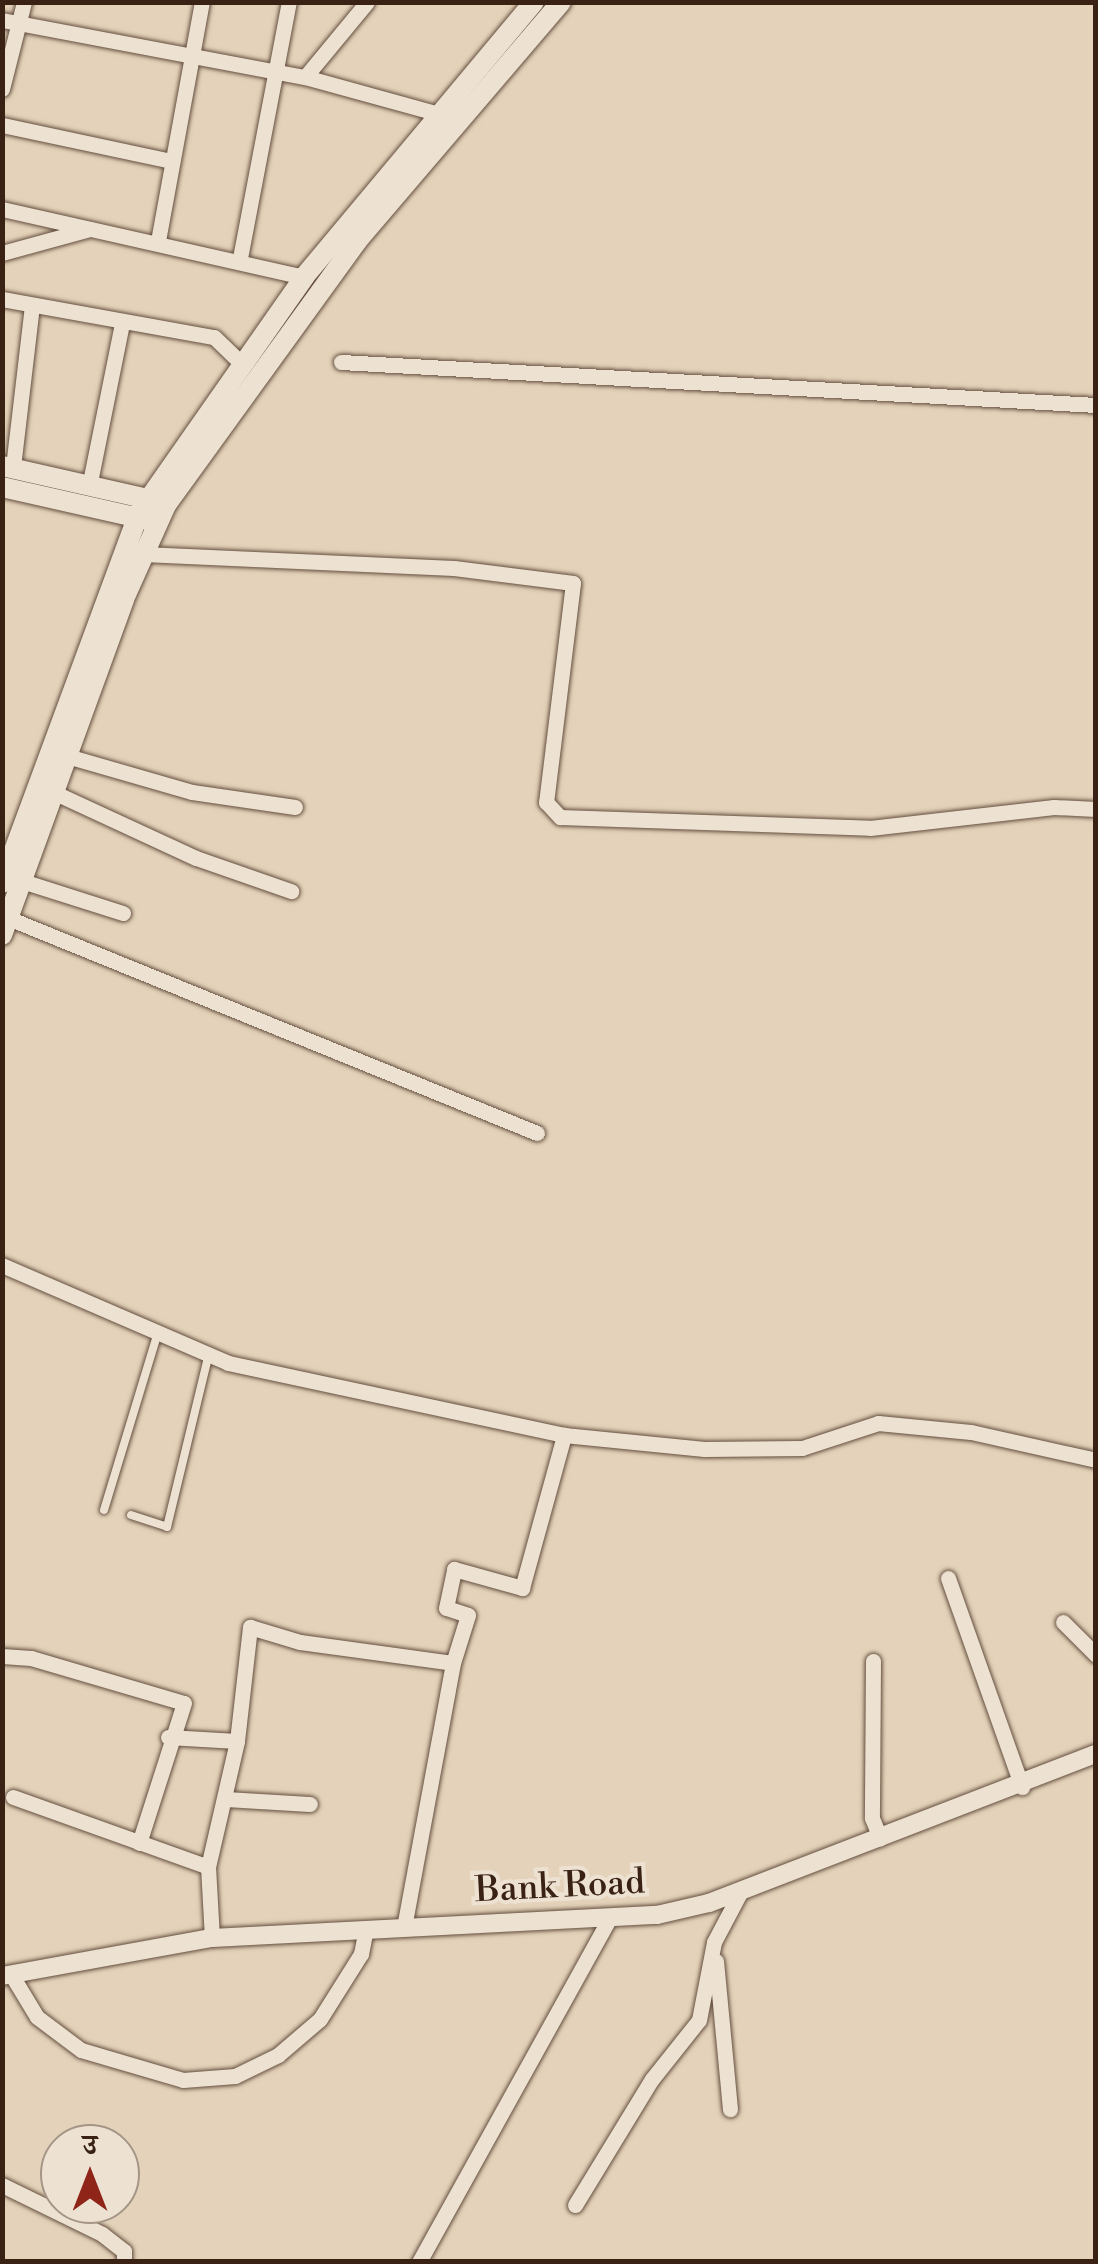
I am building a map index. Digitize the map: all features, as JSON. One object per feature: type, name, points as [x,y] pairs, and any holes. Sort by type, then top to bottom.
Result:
[{"type":"main road","points":[[6,926],[12,882],[153,510],[240,362],[436,113],[534,2]]},
{"type":"main road","points":[[12,882],[54,792],[142,554],[153,510],[358,240],[561,2]]},
{"type":"main road","points":[[8,467],[90,482],[153,510]]},
{"type":"main road","points":[[2,487],[153,510]]},
{"type":"street","points":[[2,89],[11,22],[24,2]]},
{"type":"street","points":[[158,241],[202,2]]},
{"type":"street","points":[[240,258],[289,2]]},
{"type":"street","points":[[305,77],[367,2]]},
{"type":"street","points":[[11,22],[305,77],[436,113]]},
{"type":"street","points":[[2,125],[172,160]]},
{"type":"street","points":[[2,210],[240,258],[304,277]]},
{"type":"street","points":[[2,253],[92,228]]},
{"type":"street","points":[[2,299],[214,337],[240,362]]},
{"type":"street","points":[[8,467],[32,304]]},
{"type":"street","points":[[90,482],[122,323]]},
{"type":"street","points":[[341,362],[1096,405]]},
{"type":"street","points":[[142,554],[454,568],[572,583],[546,802],[560,817],[870,828],[1054,807],[1096,810]]},
{"type":"street","points":[[67,756],[192,792],[295,807]]},
{"type":"street","points":[[54,792],[196,858],[290,891]]},
{"type":"street","points":[[12,882],[123,913]]},
{"type":"street","points":[[6,926],[537,1134]]},
{"type":"street","points":[[2,1265],[228,1363],[564,1435],[704,1449],[802,1448],[878,1422],[971,1432],[1096,1460]]},
{"type":"street","points":[[404,1928],[453,1663],[468,1615],[446,1608],[454,1569],[522,1588],[564,1435]]},
{"type":"street","points":[[948,1578],[1022,1787]]},
{"type":"street","points":[[1062,1622],[1096,1655]]},
{"type":"street","points":[[212,1938],[208,1867],[237,1742],[250,1626],[300,1642],[453,1663]]},
{"type":"street","points":[[2,1656],[31,1658],[184,1703],[168,1737],[139,1843]]},
{"type":"street","points":[[873,1661],[872,1818],[880,1838]]},
{"type":"street","points":[[168,1737],[237,1742]]},
{"type":"street","name":"Bank Road","points":[[6,1975],[212,1938],[657,1915],[741,1890],[1022,1787],[1096,1754]]},
{"type":"street","points":[[13,1797],[208,1867]]},
{"type":"street","points":[[226,1799],[310,1804]]},
{"type":"street","points":[[575,2205],[652,2079],[699,2020],[714,1942],[741,1890]]},
{"type":"street","points":[[419,2262],[610,1917]]},
{"type":"street","points":[[6,1975],[36,2017],[80,2050],[183,2080],[235,2076],[278,2055],[320,2019],[361,1954],[366,1929]]},
{"type":"street","points":[[714,1942],[730,2110]]},
{"type":"street","points":[[2,2211],[8,2190],[102,2234],[124,2252],[124,2262]]},
{"type":"lane","points":[[104,1510],[158,1332]]},
{"type":"lane","points":[[131,1515],[167,1527],[209,1353]]}]
